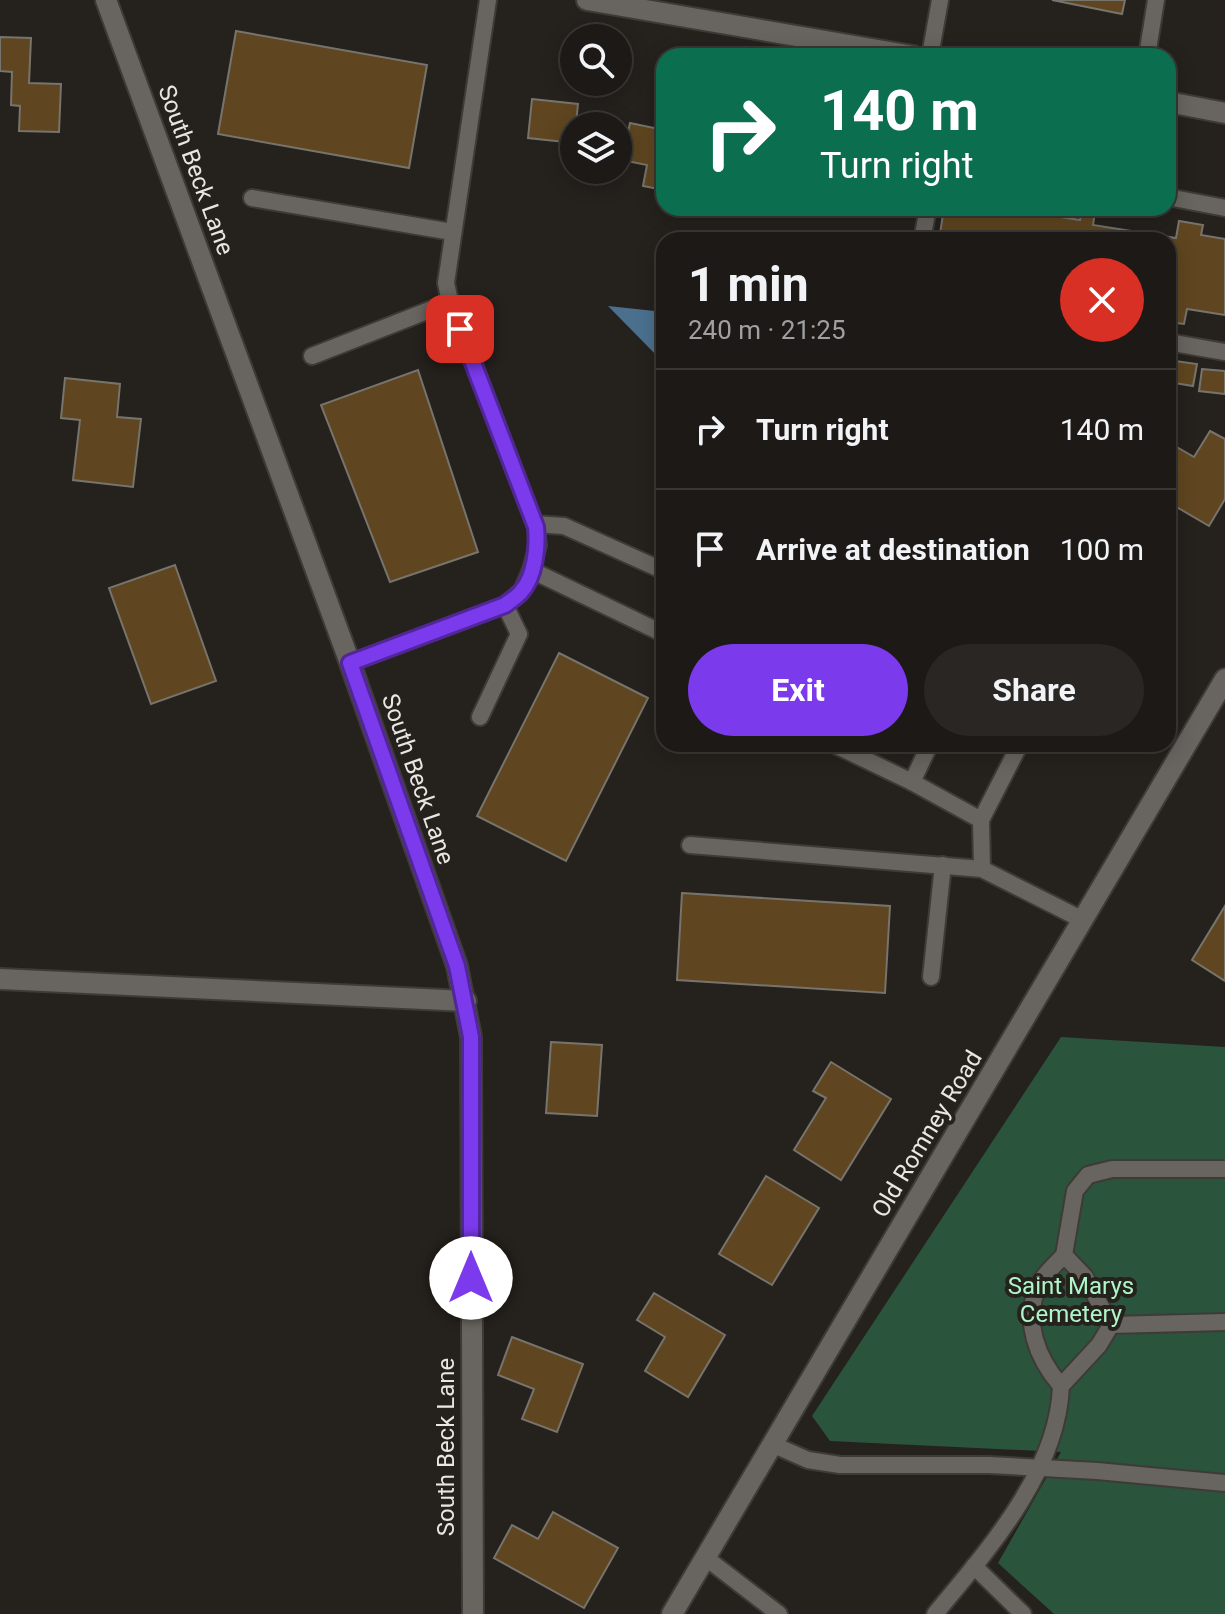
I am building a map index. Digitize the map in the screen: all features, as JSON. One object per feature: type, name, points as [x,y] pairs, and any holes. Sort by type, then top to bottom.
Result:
[{"type":"street","name":"South Beck Lane","points":[[106,0],[350,663],[457,966],[466,1001],[471,1037],[473,1614]]},
{"type":"street","points":[[587,0],[866,48]]},
{"type":"street","points":[[1176,104],[1225,113]]},
{"type":"street","name":"Old Romney Road","points":[[672,1614],[1225,679]]},
{"type":"street","points":[[0,979],[466,1001]]},
{"type":"lane","points":[[350,663],[505,605],[522,591],[538,545],[535,524],[450,302],[446,283],[488,0]]},
{"type":"lane","points":[[931,48],[940,0]]},
{"type":"lane","points":[[1148,48],[1156,0]]},
{"type":"lane","points":[[252,198],[452,232]]},
{"type":"lane","points":[[1176,199],[1225,208]]},
{"type":"lane","points":[[312,356],[450,302]]},
{"type":"lane","points":[[1176,343],[1225,352]]},
{"type":"lane","points":[[535,524],[564,526],[656,567]]},
{"type":"lane","points":[[531,570],[656,630]]},
{"type":"lane","points":[[480,717],[519,634],[505,605]]},
{"type":"lane","points":[[850,752],[981,820]]},
{"type":"lane","points":[[912,782],[926,752]]},
{"type":"lane","points":[[982,869],[981,820],[1016,752]]},
{"type":"lane","points":[[690,845],[982,869],[1083,920]]},
{"type":"lane","points":[[931,977],[943,865]]},
{"type":"lane","points":[[1061,1386],[1046,1368],[1037,1347],[1032,1323],[1033,1302],[1040,1282],[1064,1255],[1075,1191],[1088,1175],[1112,1169],[1225,1169]]},
{"type":"lane","points":[[1064,1255],[1085,1277],[1111,1325]]},
{"type":"lane","points":[[1111,1325],[1225,1322]]},
{"type":"lane","points":[[935,1614],[995,1541],[1040,1468],[1060,1407],[1061,1386],[1099,1345],[1111,1325]]},
{"type":"lane","points":[[774,1445],[808,1460],[840,1465],[1040,1468],[1225,1483]]},
{"type":"lane","points":[[706,1558],[779,1614]]},
{"type":"lane","points":[[974,1566],[1023,1614]]},
{"type":"green space","name":"Saint Marys Cemetery","points":[[1061,1037],[1225,1047],[1225,1614],[1054,1614],[998,1563],[1061,1452],[830,1441],[812,1416]]},
{"type":"water","points":[[608,306],[656,311],[656,355]]},
{"type":"building","points":[[1052,0],[1125,0],[1122,14]]},
{"type":"building","points":[[236,31],[427,65],[409,168],[218,134]]},
{"type":"building","points":[[0,37],[31,38],[29,83],[61,84],[59,132],[19,131],[20,106],[11,105],[12,72],[0,71]]},
{"type":"building","points":[[532,99],[578,104],[577,112],[560,112],[560,141],[528,138]]},
{"type":"building","points":[[632,123],[656,128],[656,188],[643,186],[647,165],[632,162]]},
{"type":"building","points":[[943,216],[1055,216],[1080,220],[1081,216],[1094,216],[1093,225],[1138,232],[940,232]]},
{"type":"building","points":[[1179,221],[1203,225],[1201,235],[1225,239],[1225,315],[1187,309],[1184,324],[1176,323],[1176,238]]},
{"type":"building","points":[[1176,361],[1197,364],[1193,386],[1176,383]]},
{"type":"building","points":[[1202,369],[1225,371],[1225,394],[1199,391]]},
{"type":"building","points":[[418,370],[478,552],[390,582],[321,405]]},
{"type":"building","points":[[65,378],[120,384],[117,417],[141,419],[133,487],[73,480],[80,420],[61,418]]},
{"type":"building","points":[[1210,431],[1225,439],[1225,499],[1209,526],[1176,507],[1176,447],[1194,457]]},
{"type":"building","points":[[175,565],[216,681],[151,704],[109,588]]},
{"type":"building","points":[[559,653],[648,698],[566,861],[477,816]]},
{"type":"building","points":[[682,893],[890,906],[885,993],[677,980]]},
{"type":"building","points":[[1225,906],[1225,981],[1192,960]]},
{"type":"building","points":[[551,1042],[602,1045],[597,1116],[546,1113]]},
{"type":"building","points":[[831,1062],[891,1099],[841,1180],[794,1150],[826,1098],[813,1091]]},
{"type":"building","points":[[766,1176],[819,1208],[772,1285],[719,1254]]},
{"type":"building","points":[[654,1293],[725,1335],[688,1397],[645,1371],[665,1337],[637,1320]]},
{"type":"building","points":[[512,1337],[583,1364],[557,1432],[522,1419],[534,1389],[498,1375]]},
{"type":"building","points":[[553,1512],[618,1548],[584,1608],[494,1558],[512,1525],[538,1539]]},
{"type":"route","points":[[460,329],[536,527],[538,545],[531,570],[522,591],[505,605],[350,663],[457,966],[466,1001],[471,1037],[471,1278]]}]
